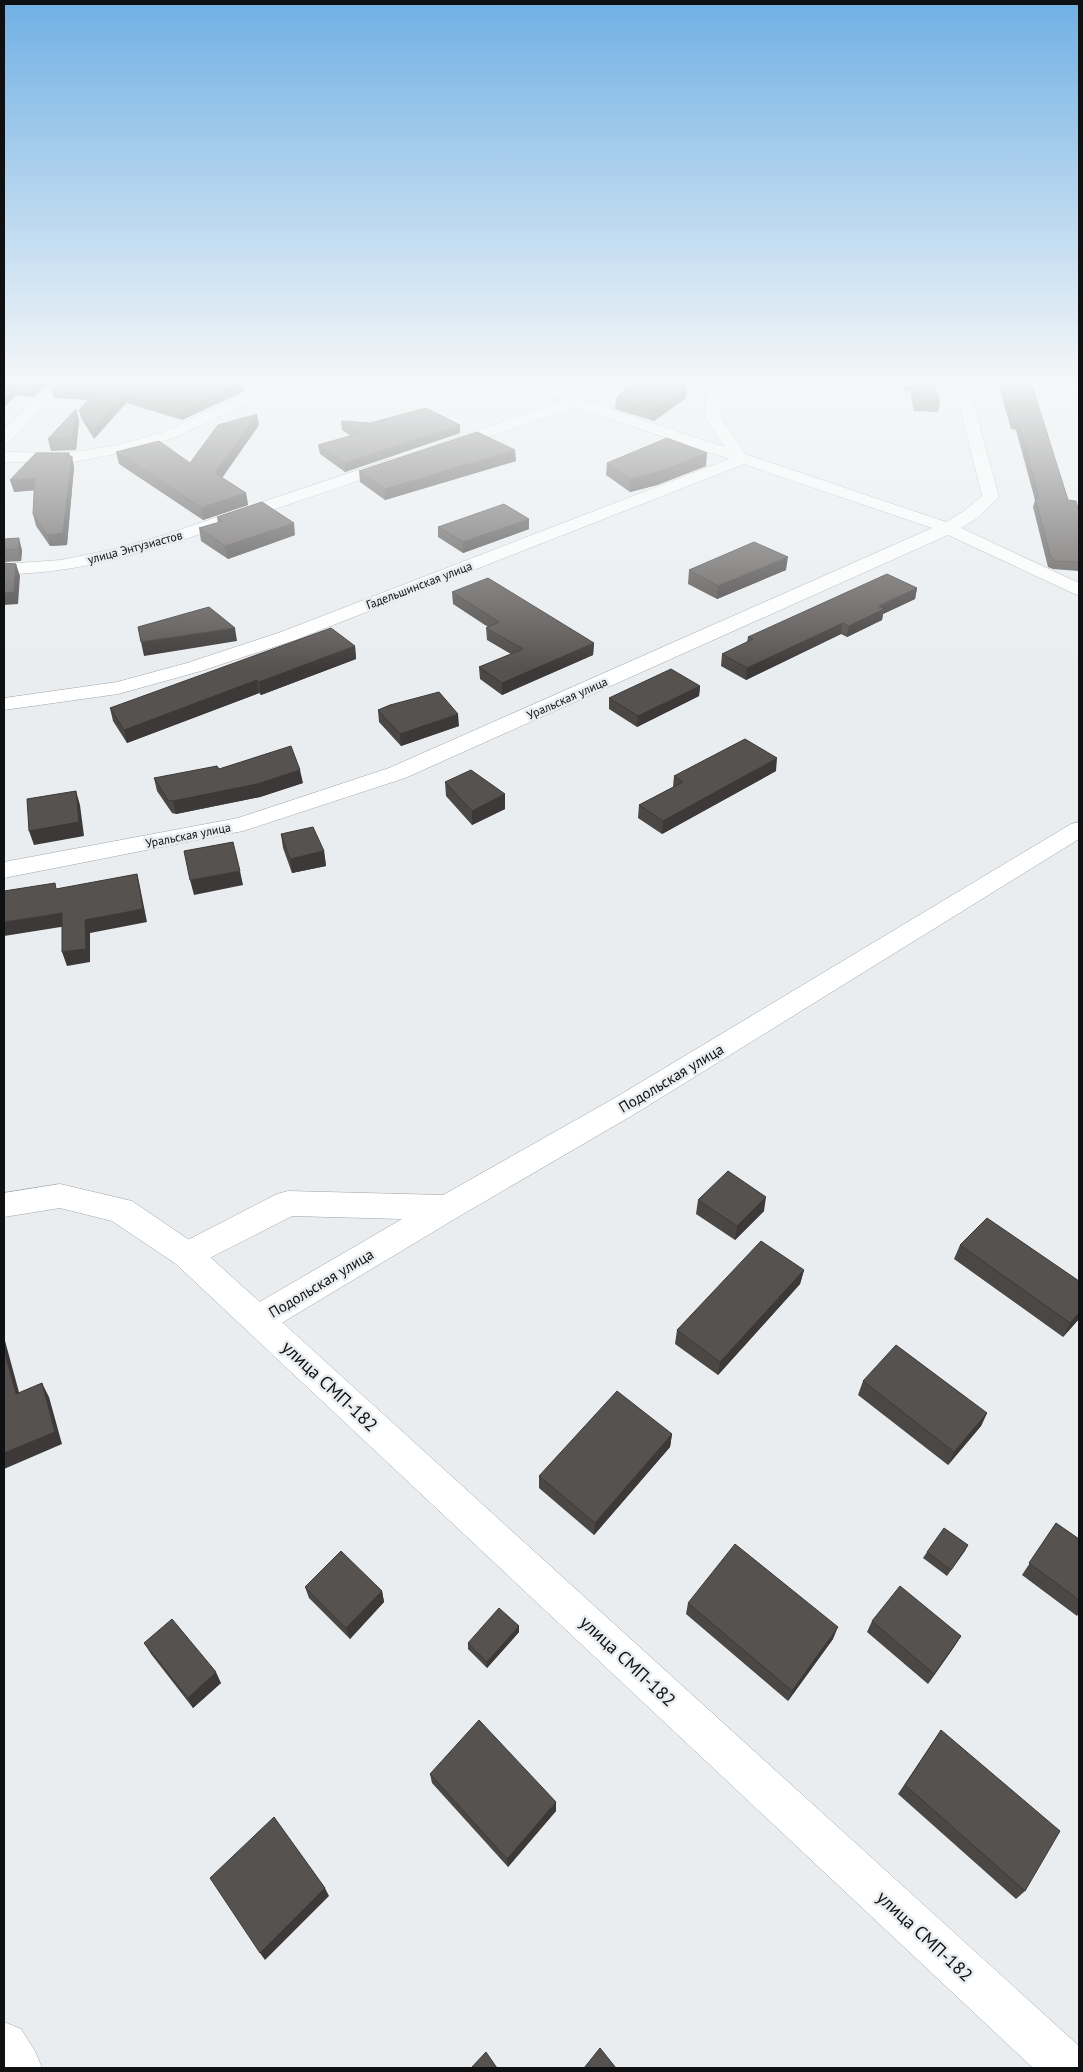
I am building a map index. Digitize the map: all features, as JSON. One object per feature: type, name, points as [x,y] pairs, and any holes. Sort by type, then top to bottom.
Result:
[{"type":"street","name":"улица Энтузиастов","points":[[4,569],[72,564],[119,553],[164,541],[358,476]]},
{"type":"street","name":"Гадельшинская улица","points":[[4,704],[118,688],[194,667],[288,636],[701,476]]},
{"type":"street","points":[[789,476],[948,528],[1079,590]]},
{"type":"street","name":"Уральская улица","points":[[4,870],[243,824],[397,773],[948,528],[970,515],[991,497],[985,476]]},
{"type":"street","name":"Подольская улица","points":[[258,1320],[447,1208],[623,1108],[1079,829]]},
{"type":"street","name":"улица СМП-182","points":[[4,1205],[60,1196],[121,1210],[187,1255],[1068,2068]]},
{"type":"street","points":[[187,1255],[288,1203],[447,1208]]},
{"type":"street","points":[[4,2046],[18,2068]]},
{"type":"building","points":[[14,476],[70,476],[63,533],[47,535],[33,514],[35,478],[10,480]]},
{"type":"building","points":[[152,476],[219,476],[246,493],[201,508]]},
{"type":"building","points":[[366,476],[429,476],[385,489]]},
{"type":"building","points":[[625,476],[643,476],[630,479]]},
{"type":"building","points":[[1033,476],[1060,476],[1068,500],[1076,501],[1079,512],[1079,562],[1056,561],[1051,558],[1035,498],[1039,499]]},
{"type":"building","points":[[262,502],[294,523],[225,546],[199,528],[223,521],[217,517]]},
{"type":"building","points":[[504,504],[529,519],[463,542],[438,527]]},
{"type":"building","points":[[19,538],[18,549],[4,550],[4,539]]},
{"type":"building","points":[[754,542],[788,557],[718,586],[689,570]]},
{"type":"building","points":[[4,563],[16,564],[14,592],[4,593]]},
{"type":"building","points":[[887,574],[917,588],[879,606],[884,609],[849,626],[843,623],[747,668],[722,654],[753,639],[748,637]]},
{"type":"building","points":[[488,578],[594,643],[502,683],[479,667],[523,649],[486,628],[499,622],[452,592]]},
{"type":"building","points":[[209,607],[235,628],[141,642],[138,627]]},
{"type":"building","points":[[331,628],[355,646],[259,682],[257,680],[124,730],[110,708]]},
{"type":"building","points":[[671,669],[700,686],[638,716],[609,698]]},
{"type":"building","points":[[439,692],[458,714],[400,734],[378,710],[390,705]]},
{"type":"building","points":[[745,739],[777,758],[663,821],[639,805],[683,782],[674,776]]},
{"type":"building","points":[[291,746],[300,770],[257,784],[173,801],[168,800],[154,778],[217,766],[219,769]]},
{"type":"building","points":[[471,770],[505,794],[472,811],[445,782]]},
{"type":"building","points":[[76,791],[79,822],[29,831],[27,799]]},
{"type":"building","points":[[313,827],[324,851],[290,859],[281,834]]},
{"type":"building","points":[[233,842],[240,871],[190,880],[184,851]]},
{"type":"building","points":[[137,874],[143,909],[85,920],[86,949],[62,952],[62,913],[4,922],[4,891],[55,883],[56,889]]},
{"type":"building","points":[[728,1171],[766,1197],[737,1226],[698,1200]]},
{"type":"building","points":[[987,1218],[1079,1281],[1079,1313],[1070,1323],[960,1245]]},
{"type":"building","points":[[761,1241],[804,1270],[720,1362],[677,1330]]},
{"type":"building","points":[[896,1345],[987,1413],[954,1452],[863,1381]]},
{"type":"building","points":[[4,1351],[16,1394],[42,1383],[55,1432],[4,1453]]},
{"type":"building","points":[[617,1391],[672,1434],[595,1523],[539,1476]]},
{"type":"building","points":[[1056,1523],[1079,1539],[1079,1600],[1029,1563]]},
{"type":"building","points":[[944,1528],[968,1545],[951,1570],[927,1552]]},
{"type":"building","points":[[735,1544],[838,1627],[792,1691],[688,1603]]},
{"type":"building","points":[[341,1551],[382,1591],[346,1628],[305,1587]]},
{"type":"building","points":[[900,1586],[961,1636],[934,1674],[872,1621]]},
{"type":"building","points":[[499,1608],[519,1626],[487,1662],[468,1643]]},
{"type":"building","points":[[172,1619],[216,1672],[188,1698],[144,1643]]},
{"type":"building","points":[[479,1720],[556,1802],[507,1859],[430,1774]]},
{"type":"building","points":[[941,1730],[1060,1831],[1025,1891],[905,1785]]},
{"type":"building","points":[[274,1817],[325,1888],[260,1953],[210,1878]]},
{"type":"building","points":[[600,2048],[616,2068],[584,2068]]},
{"type":"building","points":[[486,2052],[497,2068],[471,2068]]}]
